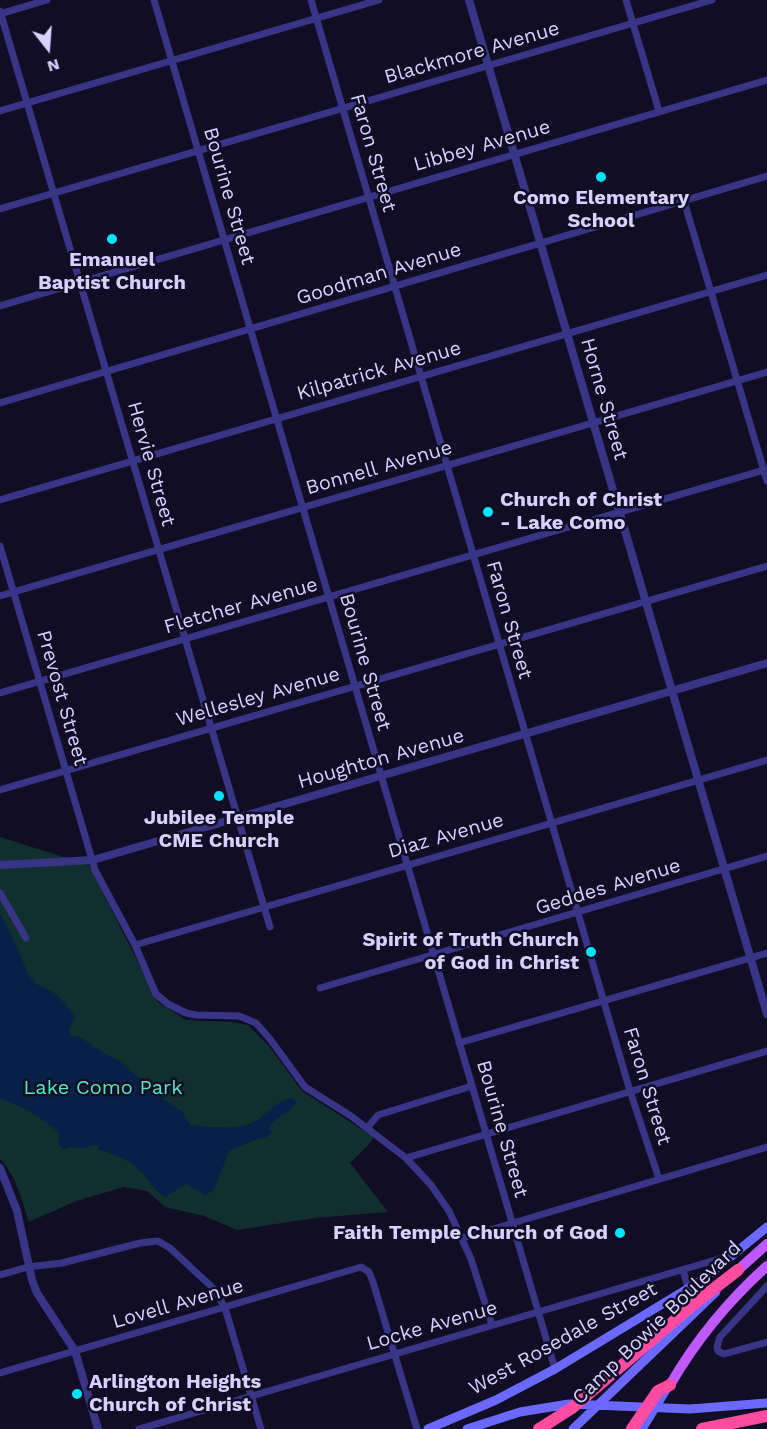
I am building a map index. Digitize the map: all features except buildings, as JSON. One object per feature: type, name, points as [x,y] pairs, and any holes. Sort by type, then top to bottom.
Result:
[{"type":"highway","points":[[539,1429],[572,1408],[694,1304],[738,1270]]},
{"type":"highway","points":[[632,1429],[658,1391],[670,1385]]},
{"type":"highway","points":[[702,1429],[767,1416]]},
{"type":"main road","name":"West Rosedale Street","points":[[428,1429],[496,1400],[555,1369],[688,1288],[735,1254],[767,1227]]},
{"type":"main road","name":"Camp Bowie Boulevard","points":[[573,1429],[767,1244]]},
{"type":"main road","name":"Camp Bowie Boulevard","points":[[642,1429],[689,1353],[720,1313],[767,1266]]},
{"type":"main road","points":[[466,1429],[537,1408],[569,1404],[690,1409],[767,1402]]},
{"type":"street","points":[[0,13],[47,0]]},
{"type":"street","name":"Bourine Street","points":[[154,0],[555,1369]]},
{"type":"street","name":"Faron Street","points":[[311,0],[630,1091],[659,1179]]},
{"type":"street","points":[[0,111],[379,0]]},
{"type":"street","name":"Horne Street","points":[[469,0],[767,1014]]},
{"type":"street","points":[[626,0],[659,111]]},
{"type":"street","name":"Blackmore Avenue","points":[[0,209],[712,0]]},
{"type":"street","name":"Hervie Street","points":[[0,13],[270,927]]},
{"type":"street","name":"Libbey Avenue","points":[[0,306],[767,80]]},
{"type":"street","name":"Goodman Avenue","points":[[0,403],[767,176]]},
{"type":"street","points":[[684,201],[767,482]]},
{"type":"street","name":"Kilpatrick Avenue","points":[[0,500],[767,275]]},
{"type":"street","name":"Bonnell Avenue","points":[[0,596],[767,372]]},
{"type":"street","name":"Fletcher Avenue","points":[[0,693],[765,470]]},
{"type":"street","name":"Prevost Street","points":[[0,546],[95,870],[135,945],[150,984],[161,1000],[186,1013],[239,1016],[256,1023],[305,1088],[367,1128],[406,1158],[431,1185],[449,1211],[463,1238],[492,1325]]},
{"type":"street","name":"Wellesley Avenue","points":[[0,790],[767,566]]},
{"type":"street","name":"Houghton Avenue","points":[[0,865],[93,860],[767,663]]},
{"type":"street","name":"Diaz Avenue","points":[[135,945],[767,760]]},
{"type":"street","name":"Geddes Avenue","points":[[320,988],[578,914],[767,856]]},
{"type":"street","points":[[0,893],[26,938]]},
{"type":"street","points":[[459,1042],[767,953]]},
{"type":"street","points":[[406,1158],[767,1051]]},
{"type":"street","points":[[367,1128],[378,1115],[472,1086]]},
{"type":"street","points":[[463,1238],[767,1148]]},
{"type":"street","points":[[1,1174],[17,1211],[28,1267],[37,1293],[75,1351],[98,1429]]},
{"type":"street","points":[[0,1275],[28,1267],[62,1263],[140,1243],[158,1241],[170,1248],[214,1290],[225,1308],[261,1429]]},
{"type":"street","name":"Locke Avenue","points":[[139,1429],[735,1254]]},
{"type":"street","name":"Lovell Avenue","points":[[0,1373],[361,1267],[365,1268],[373,1282],[394,1354]]},
{"type":"street","points":[[683,1270],[688,1288]]},
{"type":"street","points":[[767,1286],[720,1337],[717,1347],[718,1351],[724,1354],[767,1342]]},
{"type":"street","points":[[394,1354],[417,1429]]},
{"type":"green space","name":"Lake Como Park","points":[[0,837],[89,865],[158,1002],[186,1020],[248,1025],[269,1046],[302,1091],[374,1137],[350,1163],[388,1212],[315,1218],[237,1230],[204,1216],[165,1207],[147,1191],[124,1187],[76,1201],[29,1222],[14,1180],[0,1159]]},
{"type":"water","points":[[0,913],[29,976],[38,985],[58,996],[75,1016],[69,1030],[71,1036],[80,1037],[118,1060],[170,1104],[182,1111],[191,1125],[219,1127],[247,1125],[284,1100],[291,1098],[297,1102],[269,1127],[272,1133],[265,1138],[229,1151],[214,1190],[205,1195],[187,1184],[165,1197],[128,1161],[99,1150],[97,1145],[91,1145],[85,1149],[72,1147],[64,1149],[58,1145],[59,1133],[52,1127],[24,1109],[0,1099]]},
{"type":"place","name":"Como Elementary School","points":[[601,177]]},
{"type":"place","name":"Emanuel Baptist Church","points":[[112,239]]},
{"type":"place","name":"Church of Christ - Lake Como","points":[[488,512]]},
{"type":"place","name":"Jubilee Temple CME Church","points":[[219,796]]},
{"type":"place","name":"Spirit of Truth Church of God in Christ","points":[[591,952]]},
{"type":"place","name":"Faith Temple Church of God","points":[[620,1233]]},
{"type":"place","name":"Arlington Heights Church of Christ","points":[[77,1394]]}]
